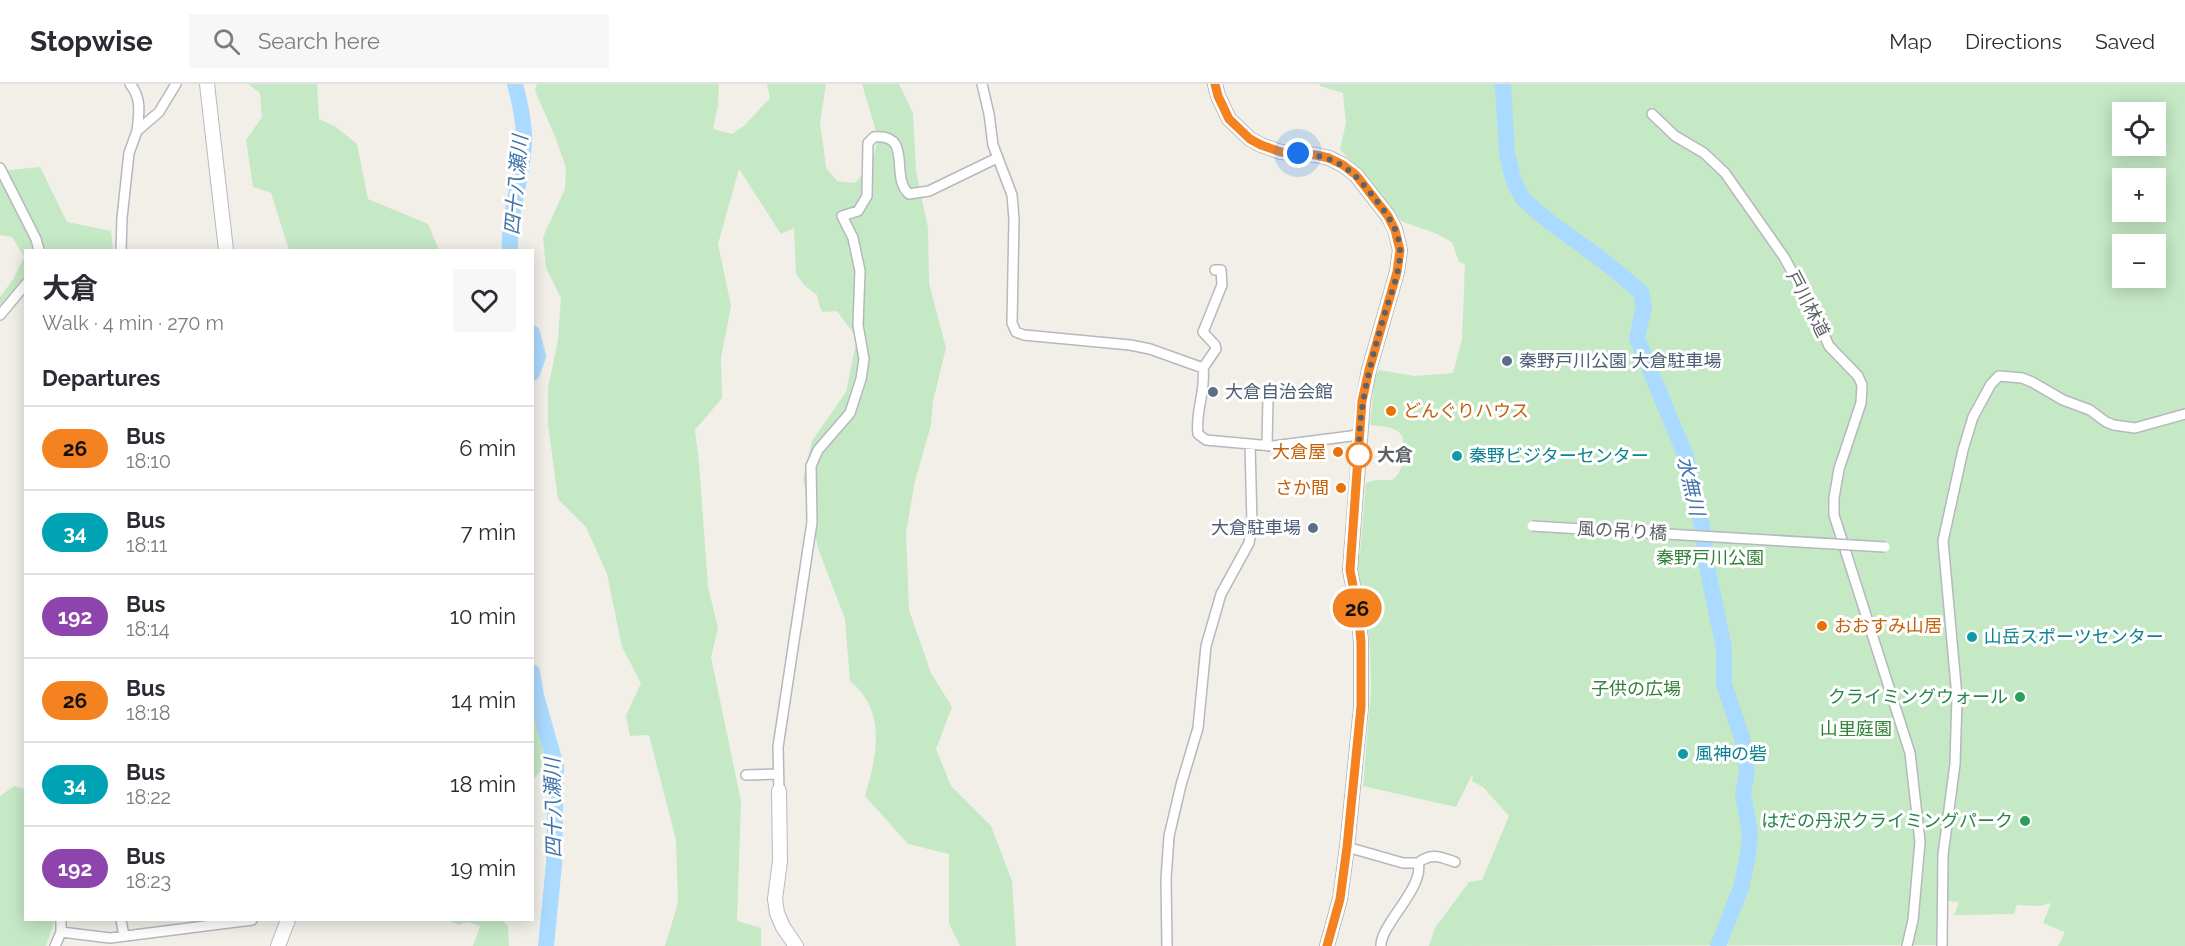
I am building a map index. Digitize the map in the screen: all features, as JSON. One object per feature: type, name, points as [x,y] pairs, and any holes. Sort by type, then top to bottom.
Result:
[{"type":"main road","points":[[207,84],[226,249]]},
{"type":"main road","points":[[1215,84],[1224,108],[1238,129],[1261,145],[1281,152],[1316,155],[1343,165],[1356,175],[1388,216],[1395,230],[1400,250],[1397,272],[1362,401],[1350,570],[1361,642],[1361,707],[1340,899],[1327,946]]},
{"type":"main road","points":[[779,791],[780,861],[775,899],[777,913],[796,946]]},
{"type":"main road","points":[[278,946],[288,921]]},
{"type":"street","points":[[121,249],[129,153],[137,131],[138,99],[136,91],[130,84]]},
{"type":"street","points":[[137,131],[159,112],[176,84]]},
{"type":"street","points":[[982,84],[993,145],[1012,195],[1014,219],[1012,323],[1016,332],[1024,335],[1130,345],[1150,349],[1203,368]]},
{"type":"street","name":"戸川林道","points":[[1652,114],[1675,136],[1704,153],[1725,173],[1784,257],[1829,346],[1858,376],[1862,386],[1861,403],[1839,468],[1834,515],[1910,753],[1920,842],[1907,946]]},
{"type":"street","points":[[779,791],[778,747],[812,522],[811,466],[818,450],[850,413],[861,379],[864,359],[858,325],[860,271],[853,238],[842,216],[858,211],[867,196],[868,143],[873,137],[885,136],[892,140],[898,148],[903,188],[909,194],[929,190],[959,178],[997,158]]},
{"type":"street","points":[[0,168],[36,239],[39,249]]},
{"type":"street","points":[[1215,270],[1221,270],[1222,285],[1203,332],[1216,349],[1203,368],[1205,382],[1196,423],[1198,434],[1206,440],[1267,446],[1360,433]]},
{"type":"street","points":[[0,315],[24,286]]},
{"type":"street","points":[[1942,946],[1943,855],[1955,764],[1957,719],[1943,541],[1963,450],[1973,417],[1991,384],[1999,376],[2022,378],[2032,382],[2063,400],[2090,410],[2114,425],[2135,428],[2185,414]]},
{"type":"street","points":[[1267,446],[1269,398]]},
{"type":"street","points":[[1167,946],[1166,879],[1169,836],[1198,728],[1206,646],[1221,594],[1249,543],[1252,523],[1250,445]]},
{"type":"street","name":"風の吊り橋","points":[[1532,526],[1889,547]]},
{"type":"street","points":[[747,775],[778,774]]},
{"type":"street","points":[[1347,847],[1403,863],[1418,863],[1424,858],[1436,855],[1455,862]]},
{"type":"street","points":[[1381,946],[1381,938],[1400,911],[1417,877],[1418,863]]},
{"type":"street","points":[[55,946],[61,932],[61,921]]},
{"type":"street","points":[[121,921],[124,936]]},
{"type":"street","points":[[61,932],[110,938],[188,924],[236,921]]},
{"type":"green space","points":[[248,84],[317,84],[319,119],[336,127],[357,144],[368,199],[428,224],[439,249],[289,249],[271,193],[253,187],[246,140],[262,117],[260,93]]},
{"type":"green space","points":[[537,84],[719,84],[713,129],[732,134],[744,126],[770,98],[767,84],[826,84],[820,123],[826,168],[837,181],[855,183],[872,164],[878,138],[862,84],[899,84],[913,113],[916,171],[928,228],[929,283],[946,348],[933,401],[931,425],[915,481],[906,533],[909,610],[931,673],[952,707],[936,749],[951,786],[991,826],[1012,881],[1016,946],[960,946],[949,923],[949,854],[908,844],[865,796],[875,750],[874,720],[870,706],[862,693],[850,681],[845,619],[818,548],[803,479],[812,441],[846,392],[857,338],[837,311],[823,312],[817,295],[805,286],[796,274],[794,228],[781,234],[739,169],[718,244],[731,306],[721,358],[722,398],[695,430],[708,587],[718,628],[711,657],[741,801],[737,921],[761,928],[761,946],[665,946],[678,903],[676,840],[649,735],[630,736],[626,716],[641,683],[622,647],[607,574],[586,527],[558,499],[548,424],[548,388],[558,340],[561,298],[546,268],[543,237],[565,189],[566,168],[535,91]]},
{"type":"green space","name":"秦野戸川公園","points":[[1319,84],[2185,84],[2185,946],[2058,946],[2065,932],[2043,923],[2051,903],[2040,906],[2017,905],[2014,914],[1954,915],[1959,902],[1940,900],[1940,945],[1429,946],[1435,928],[1469,882],[1482,880],[1509,816],[1483,787],[1472,781],[1472,775],[1456,807],[1363,786],[1371,690],[1370,649],[1366,611],[1362,611],[1354,555],[1360,554],[1366,483],[1376,480],[1392,480],[1399,472],[1402,461],[1403,437],[1400,433],[1388,427],[1370,425],[1375,377],[1379,370],[1415,376],[1453,373],[1462,339],[1465,264],[1459,262],[1452,242],[1435,233],[1401,221],[1340,149],[1346,123],[1343,93]]},
{"type":"green space","points":[[40,167],[67,222],[111,231],[113,249],[24,249],[24,257],[12,237],[0,235],[0,171]]},
{"type":"green space","points":[[24,257],[24,279],[0,306],[0,297],[14,278]]},
{"type":"green space","points":[[534,713],[546,762],[534,780]]},
{"type":"green space","points":[[14,786],[24,789],[24,921],[55,921],[46,946],[0,946],[0,796]]},
{"type":"green space","points":[[449,921],[503,921],[508,926],[509,946],[473,946],[480,926],[467,922],[459,925]]},
{"type":"waterway","name":"四十八瀬川","points":[[510,249],[511,224],[524,144],[523,121],[515,84]]},
{"type":"waterway","name":"水無川","points":[[1503,84],[1507,154],[1514,182],[1524,200],[1641,292],[1644,307],[1637,338],[1686,457],[1702,526],[1707,567],[1724,648],[1724,684],[1742,738],[1747,771],[1743,794],[1750,832],[1748,855],[1741,888],[1718,946]]},
{"type":"waterway","name":"四十八瀬川","points":[[534,341],[538,356],[534,367]]},
{"type":"waterway","name":"四十八瀬川","points":[[534,684],[556,766],[554,864],[546,946]]},
{"type":"bus line","name":"26","points":[[1215,84],[1229,119],[1250,139],[1281,152],[1329,158],[1356,175],[1388,216],[1395,230],[1400,250],[1397,272],[1362,401],[1350,553],[1350,570],[1361,642],[1361,707],[1340,899],[1327,946]]},
{"type":"place","name":"秦野戸川公園 大倉駐車場","points":[[1507,361]]},
{"type":"place","name":"大倉自治会館","points":[[1213,392]]},
{"type":"place","name":"どんぐりハウス","points":[[1391,411]]},
{"type":"place","name":"大倉屋","points":[[1338,452]]},
{"type":"place","name":"大倉","points":[[1359,455]]},
{"type":"place","name":"秦野ビジターセンター","points":[[1457,456]]},
{"type":"place","name":"さか間","points":[[1341,488]]},
{"type":"place","name":"大倉駐車場","points":[[1313,528]]},
{"type":"place","name":"おおすみ山居","points":[[1822,626]]},
{"type":"place","name":"山岳スポーツセンター","points":[[1972,637]]},
{"type":"place","name":"クライミングウォール","points":[[2020,697]]},
{"type":"place","name":"風神の砦","points":[[1683,754]]},
{"type":"place","name":"はだの丹沢クライミングパーク","points":[[2025,821]]},
{"type":"route","points":[[1298,153],[1329,158],[1356,175],[1388,216],[1395,230],[1400,250],[1397,272],[1362,401],[1359,455]]},
{"type":"park label","name":"子供の広場","points":[[1636,689]]},
{"type":"park label","name":"山里庭園","points":[[1856,729]]}]
